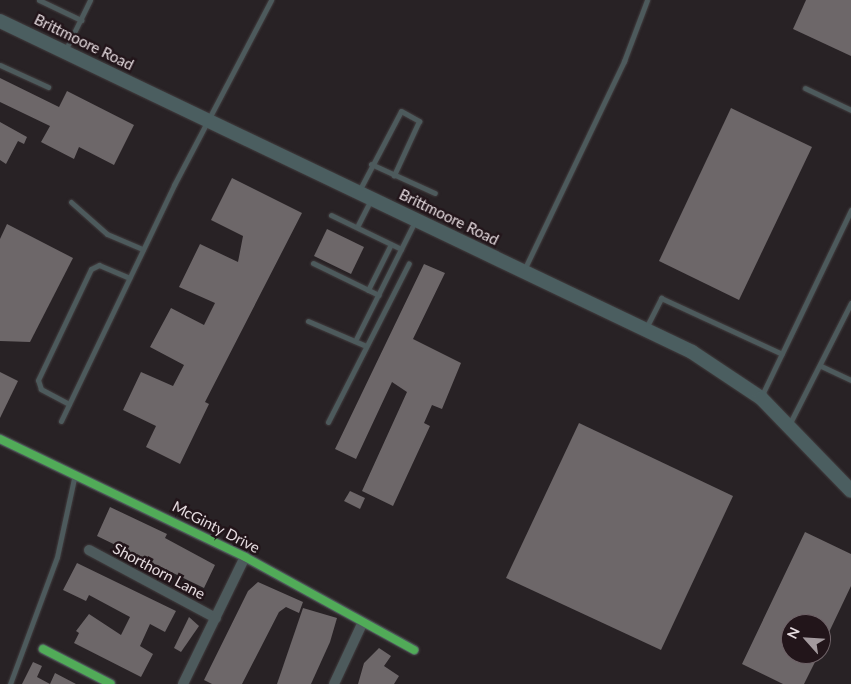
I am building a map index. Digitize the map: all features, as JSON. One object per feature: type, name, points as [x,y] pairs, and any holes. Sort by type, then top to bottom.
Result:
[{"type":"main road","name":"Brittmoore Road","points":[[0,22],[646,329],[761,398],[851,491]]},
{"type":"street","name":"McGinty Drive","points":[[0,439],[75,473],[245,557],[362,624],[414,650]]},
{"type":"street","name":"Shorthorn Lane","points":[[89,550],[216,618]]},
{"type":"street","points":[[183,684],[245,557]]},
{"type":"street","points":[[334,684],[362,624]]},
{"type":"street","points":[[43,650],[111,684]]},
{"type":"lane","points":[[39,0],[80,20]]},
{"type":"lane","points":[[65,52],[90,0]]},
{"type":"lane","points":[[61,421],[143,249],[271,0]]},
{"type":"lane","points":[[524,270],[624,61],[647,0]]},
{"type":"lane","points":[[0,65],[48,87]]},
{"type":"lane","points":[[805,88],[851,110]]},
{"type":"lane","points":[[358,192],[397,113],[416,118],[418,127],[394,175]]},
{"type":"lane","points":[[371,164],[435,193]]},
{"type":"lane","points":[[357,227],[372,198]]},
{"type":"lane","points":[[71,202],[107,234],[143,249]]},
{"type":"lane","points":[[761,398],[851,210]]},
{"type":"lane","points":[[331,215],[401,248]]},
{"type":"lane","points":[[355,341],[416,219]]},
{"type":"lane","points":[[368,290],[391,244]]},
{"type":"lane","points":[[313,263],[379,295]]},
{"type":"lane","points":[[328,422],[409,263]]},
{"type":"lane","points":[[69,404],[41,389],[38,380],[91,269],[99,265],[129,278]]},
{"type":"lane","points":[[646,329],[660,298],[782,354]]},
{"type":"lane","points":[[789,425],[821,366],[851,302]]},
{"type":"lane","points":[[308,321],[366,346]]},
{"type":"lane","points":[[821,366],[851,380]]},
{"type":"lane","points":[[10,684],[57,557],[75,473]]},
{"type":"building","points":[[806,0],[851,0],[851,56],[793,29]]},
{"type":"building","points":[[0,78],[59,107],[67,91],[134,125],[114,165],[79,147],[74,159],[41,142],[50,126],[0,102]]},
{"type":"building","points":[[731,108],[812,147],[739,300],[659,261]]},
{"type":"building","points":[[0,122],[27,137],[24,144],[18,141],[6,164],[0,160]]},
{"type":"building","points":[[232,178],[302,213],[205,402],[209,404],[180,464],[146,447],[156,426],[123,410],[141,372],[173,386],[184,365],[150,347],[171,308],[204,325],[215,303],[179,287],[200,244],[238,262],[243,236],[211,220]]},
{"type":"building","points":[[7,224],[73,258],[30,342],[0,341],[0,239]]},
{"type":"building","points":[[327,229],[364,247],[351,274],[314,256]]},
{"type":"building","points":[[424,264],[445,273],[413,339],[461,363],[442,409],[432,405],[424,423],[430,426],[393,506],[362,491],[407,392],[392,382],[356,459],[335,449]]},
{"type":"building","points":[[0,372],[18,381],[0,418]]},
{"type":"building","points":[[579,423],[733,496],[661,650],[506,578]]},
{"type":"building","points":[[350,491],[365,498],[360,509],[344,501]]},
{"type":"building","points":[[110,507],[167,534],[165,538],[215,565],[204,588],[97,536]]},
{"type":"building","points":[[805,532],[851,554],[851,586],[831,628],[831,614],[781,614],[781,664],[814,664],[804,684],[783,684],[742,664]]},
{"type":"building","points":[[77,563],[176,611],[165,632],[150,624],[140,646],[153,654],[141,677],[74,643],[79,633],[76,631],[89,614],[121,635],[130,617],[89,595],[86,601],[63,590]]},
{"type":"building","points":[[258,582],[303,602],[299,613],[286,607],[279,612],[242,684],[212,684],[204,680],[248,591]]},
{"type":"building","points":[[303,608],[337,618],[330,642],[311,684],[277,684]]},
{"type":"building","points":[[189,617],[199,626],[181,652],[174,648]]},
{"type":"building","points":[[379,648],[391,656],[384,666],[399,676],[394,684],[358,684],[364,663]]},
{"type":"building","points":[[33,662],[42,666],[37,677],[50,684],[22,684]]},
{"type":"building","points":[[55,673],[76,684],[50,684]]},
{"type":"cycle path","points":[[0,439],[245,557],[414,650]]},
{"type":"cycle path","points":[[43,649],[111,684]]}]
